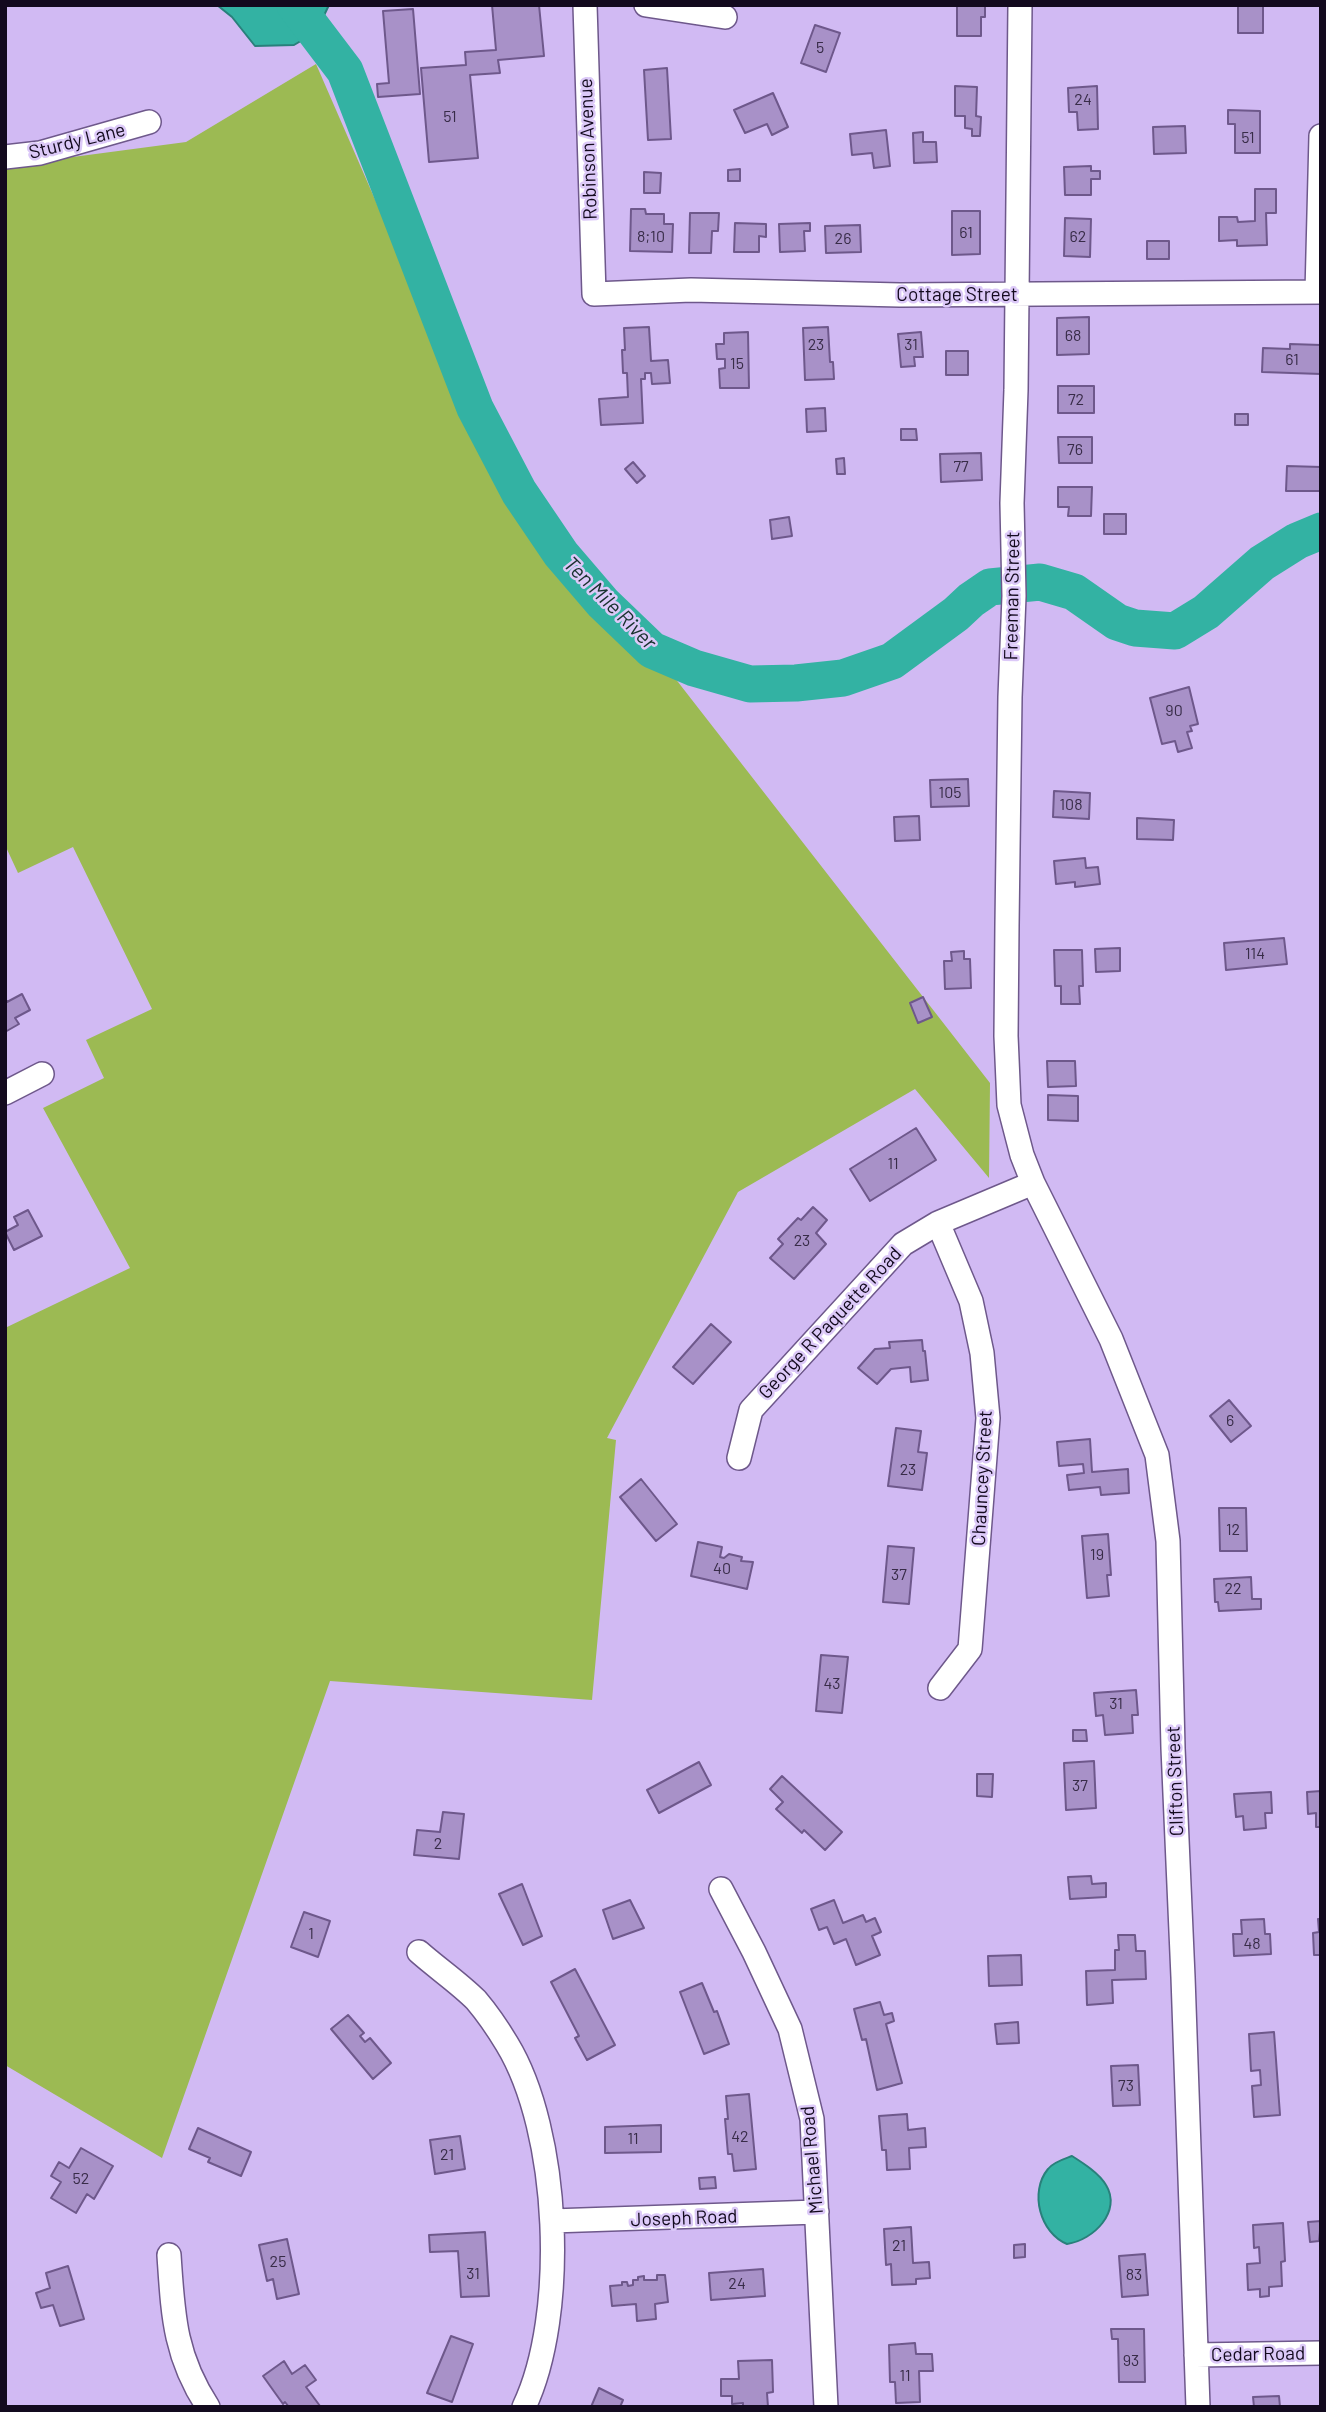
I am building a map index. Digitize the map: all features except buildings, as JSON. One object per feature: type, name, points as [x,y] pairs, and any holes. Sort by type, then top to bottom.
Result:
[{"type":"street","name":"Robinson Avenue","points":[[585,5],[594,294]]},
{"type":"street","points":[[646,5],[725,17]]},
{"type":"street","name":"Freeman Street","points":[[1020,5],[1006,1036],[1009,1105],[1022,1155],[1033,1183]]},
{"type":"street","name":"Sturdy Lane","points":[[5,157],[40,153],[149,122]]},
{"type":"street","points":[[1319,292],[1321,136]]},
{"type":"street","name":"Cottage Street","points":[[594,294],[691,290],[1017,295],[1319,292]]},
{"type":"street","points":[[5,1093],[42,1074]]},
{"type":"street","name":"George R Paquette Road","points":[[739,1458],[751,1410],[903,1244],[938,1223],[1033,1183]]},
{"type":"street","name":"Clifton Street","points":[[1033,1183],[1111,1339],[1157,1455],[1168,1541],[1173,1748],[1184,1977],[1198,2407]]},
{"type":"street","name":"Chauncey Street","points":[[938,1223],[971,1301],[982,1353],[988,1418],[970,1649],[940,1688]]},
{"type":"street","name":"Michael Road","points":[[721,1889],[790,2029],[812,2119],[826,2407]]},
{"type":"street","points":[[419,1952],[476,2001],[507,2044],[529,2091],[538,2124],[552,2221],[550,2293],[546,2332],[524,2407]]},
{"type":"street","name":"Joseph Road","points":[[552,2221],[817,2212]]},
{"type":"street","points":[[169,2255],[173,2316],[180,2351],[208,2407]]},
{"type":"street","name":"Cedar Road","points":[[1196,2355],[1321,2353]]},
{"type":"shaded area","points":[[217,5],[329,5],[316,32],[294,45],[255,46],[232,17]]},
{"type":"shaded area","points":[[316,64],[431,328],[468,388],[615,601],[990,1083],[989,1178],[915,1089],[738,1192],[607,1438],[616,1440],[592,1700],[330,1681],[162,2158],[5,2065],[5,1328],[130,1268],[43,1108],[104,1078],[86,1040],[152,1009],[73,847],[18,873],[5,845],[5,166],[186,142]]},
{"type":"shaded area","points":[[1072,2156],[1103,2181],[1110,2195],[1110,2205],[1103,2223],[1087,2237],[1067,2244],[1058,2239],[1044,2222],[1040,2211],[1039,2189],[1042,2178],[1050,2167]]},
{"type":"waterway","name":"Ten Mile River","points":[[295,5],[345,71],[475,408],[519,492],[561,554],[603,603],[652,650],[694,668],[750,684],[843,678],[892,661],[990,587],[1040,582],[1074,592],[1117,622],[1135,628],[1175,631],[1206,612],[1262,563],[1297,541],[1321,531]]}]
